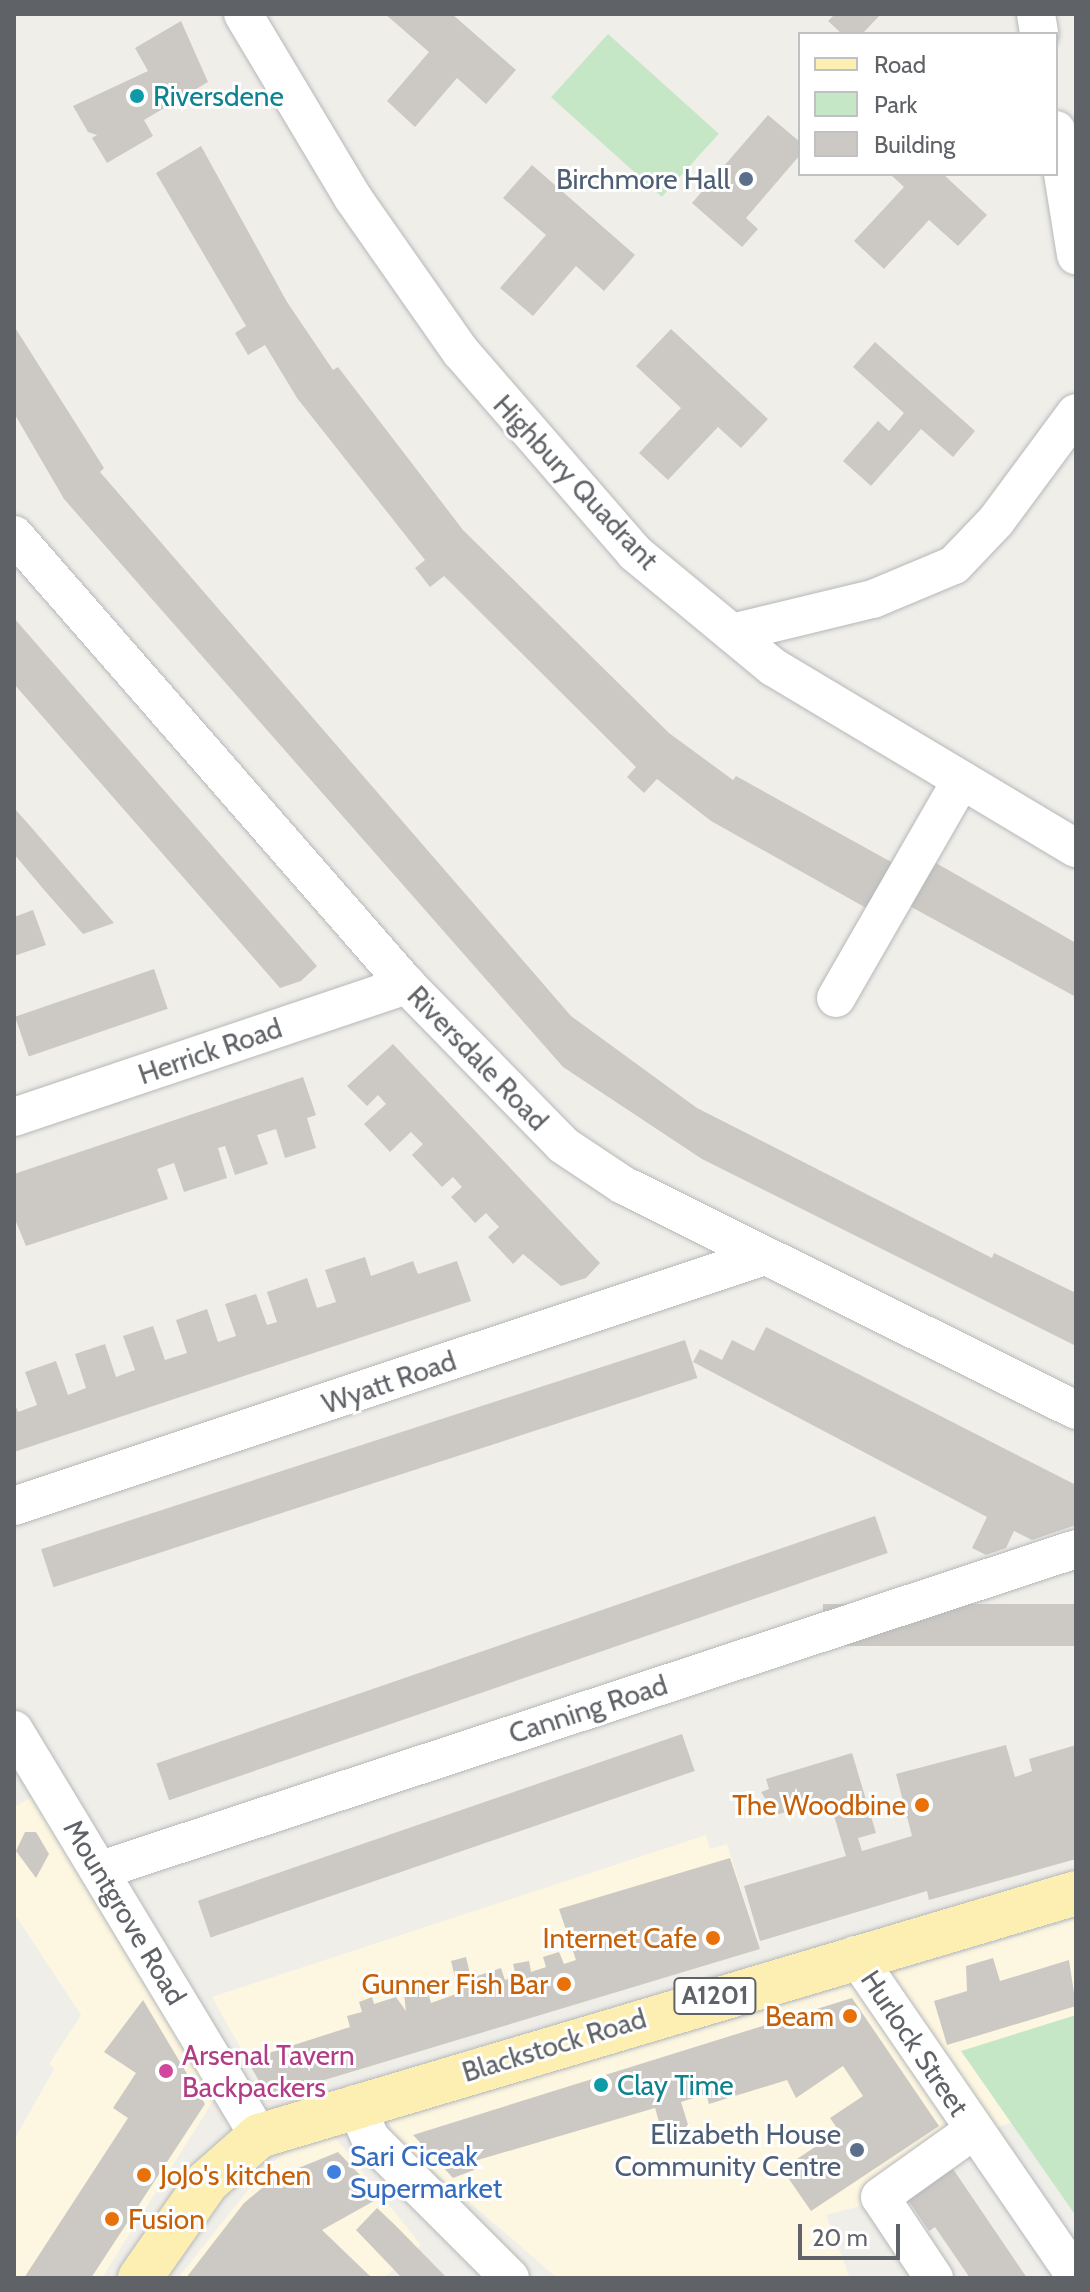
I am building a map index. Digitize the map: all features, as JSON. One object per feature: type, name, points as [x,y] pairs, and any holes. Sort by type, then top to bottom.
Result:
[{"type":"main road","name":"Blackstock Road","points":[[140,2278],[207,2182],[259,2136],[355,2104],[855,1955],[1076,1893]]},
{"type":"street","name":"Highbury Quadrant","points":[[243,14],[353,198],[470,364],[635,553],[773,667],[960,782],[1076,848]]},
{"type":"street","points":[[1058,139],[1070,193],[1076,255]]},
{"type":"street","points":[[732,633],[873,599],[954,565],[996,521],[1076,413]]},
{"type":"street","name":"Riversdale Road","points":[[14,535],[407,985],[563,1145],[623,1185],[1076,1410]]},
{"type":"street","points":[[836,998],[960,782]]},
{"type":"street","name":"Herrick Road","points":[[14,1117],[407,985]]},
{"type":"street","name":"Wyatt Road","points":[[14,1506],[764,1256]]},
{"type":"street","name":"Canning Road","points":[[101,1870],[1076,1549]]},
{"type":"street","name":"Mountgrove Road","points":[[18,1750],[101,1870],[259,2136]]},
{"type":"street","name":"Hurlock Street","points":[[855,1955],[1076,2276]]},
{"type":"street","points":[[355,2104],[370,2138],[510,2278]]},
{"type":"street","name":"Hurlock Street","points":[[934,2278],[880,2197],[974,2130]]},
{"type":"shaded area","points":[[34,1796],[220,2090],[102,2278],[14,2278],[14,2140],[54,2069],[49,2064],[81,2015],[14,1913],[14,1807]]},
{"type":"shaded area","points":[[706,1835],[710,1849],[727,1844],[760,1949],[268,2097],[212,1997]]},
{"type":"shaded area","points":[[1076,1919],[1076,2100],[992,2129],[860,2206],[826,2215],[850,2278],[557,2278],[393,2136],[389,2121]]},
{"type":"shaded area","points":[[335,2137],[421,2245],[384,2278],[178,2278],[268,2165],[295,2147]]},
{"type":"green space","points":[[608,34],[719,134],[662,197],[551,97]]},
{"type":"green space","points":[[1076,2015],[1076,2216],[961,2051]]},
{"type":"building","points":[[385,14],[452,14],[516,70],[486,104],[457,78],[415,127],[387,101],[429,52]]},
{"type":"building","points":[[835,14],[881,14],[864,32],[840,32],[828,21]]},
{"type":"building","name":"Riversdene","points":[[181,21],[208,82],[144,120],[153,136],[107,163],[92,138],[97,135],[88,132],[73,106],[148,71],[135,48]]},
{"type":"building","name":"Birchmore Hall","points":[[768,115],[798,140],[798,157],[746,218],[758,229],[742,247],[692,203]]},
{"type":"building","points":[[201,146],[287,302],[333,370],[338,367],[463,530],[669,733],[733,780],[736,776],[893,863],[868,909],[711,821],[657,779],[644,793],[627,777],[636,767],[444,576],[430,587],[415,568],[425,560],[297,398],[265,345],[248,355],[235,333],[246,326],[156,173]]},
{"type":"building","points":[[532,165],[635,255],[604,291],[576,266],[533,316],[500,288],[546,235],[503,198]]},
{"type":"building","points":[[892,176],[945,176],[987,215],[958,246],[929,220],[884,269],[854,241],[904,187]]},
{"type":"building","points":[[14,326],[104,468],[100,472],[571,1016],[697,1108],[992,1258],[994,1253],[1076,1293],[1076,1346],[702,1159],[563,1067],[64,499],[14,413]]},
{"type":"building","points":[[671,329],[768,419],[741,448],[718,427],[668,480],[639,453],[681,408],[636,366]]},
{"type":"building","points":[[875,342],[975,431],[953,457],[921,429],[871,486],[843,461],[878,421],[889,431],[904,413],[853,367]]},
{"type":"building","points":[[14,618],[317,966],[301,981],[280,988],[14,684]]},
{"type":"building","points":[[14,808],[114,923],[83,934],[45,891],[14,854]]},
{"type":"building","points":[[929,859],[1076,943],[1076,997],[904,903]]},
{"type":"building","points":[[33,910],[46,945],[14,956],[14,917]]},
{"type":"building","points":[[154,969],[168,1009],[29,1057],[15,1017]]},
{"type":"building","points":[[393,1044],[600,1263],[586,1278],[561,1286],[523,1254],[513,1264],[488,1237],[499,1227],[486,1213],[475,1223],[451,1197],[462,1187],[453,1177],[442,1187],[412,1155],[423,1144],[411,1132],[390,1152],[364,1124],[386,1104],[378,1095],[367,1106],[347,1086]]},
{"type":"building","points":[[303,1077],[316,1115],[307,1118],[316,1148],[285,1158],[276,1129],[257,1135],[268,1164],[235,1175],[225,1146],[218,1148],[227,1178],[184,1192],[174,1163],[157,1169],[168,1199],[26,1246],[14,1217],[14,1174]]},
{"type":"building","points":[[365,1257],[371,1276],[413,1261],[418,1274],[457,1261],[471,1301],[14,1452],[14,1402],[18,1412],[37,1405],[25,1372],[56,1361],[68,1395],[86,1388],[75,1354],[105,1344],[116,1377],[135,1370],[123,1336],[153,1326],[165,1360],[187,1353],[176,1320],[207,1309],[218,1342],[236,1336],[225,1304],[256,1294],[267,1325],[277,1322],[267,1292],[307,1278],[317,1308],[336,1302],[325,1270]]},
{"type":"building","points":[[766,1327],[1076,1485],[1076,1525],[1032,1540],[1014,1531],[1006,1548],[986,1555],[972,1548],[987,1517],[693,1362],[700,1349],[722,1360],[732,1340],[754,1351]]},
{"type":"building","points":[[685,1340],[697,1378],[53,1587],[41,1549]]},
{"type":"building","points":[[875,1516],[888,1553],[169,1800],[156,1763]]},
{"type":"building","points":[[823,1604],[1076,1604],[1076,1646],[823,1646]]},
{"type":"building","points":[[682,1734],[695,1771],[211,1938],[198,1901]]},
{"type":"building","points":[[1006,1745],[1015,1777],[1032,1771],[1029,1759],[1076,1745],[1076,1859],[929,1900],[927,1891],[760,1941],[744,1886],[846,1856],[829,1799],[776,1815],[761,1792],[769,1789],[766,1779],[852,1753],[876,1833],[858,1838],[862,1851],[912,1836],[896,1774]]},
{"type":"building","points":[[25,1832],[36,1832],[49,1854],[36,1878],[16,1851]]},
{"type":"building","points":[[730,1858],[760,1949],[268,2097],[247,2060],[350,2027],[347,2016],[362,2012],[359,2002],[372,1997],[374,2004],[396,1997],[406,2011],[403,1985],[424,1978],[431,2003],[459,1993],[451,1961],[466,1957],[471,1978],[501,1968],[505,1980],[516,1976],[513,1964],[529,1961],[531,1972],[546,1967],[543,1957],[559,1952],[564,1964],[576,1960],[559,1909]]},
{"type":"building","points":[[993,1958],[1000,1981],[1069,1960],[1076,2006],[947,2045],[934,2001],[967,1991],[966,1966]]},
{"type":"building","points":[[852,1998],[939,2126],[811,2211],[782,2169],[839,2131],[830,2118],[863,2096],[843,2066],[796,2098],[787,2080],[709,2104],[706,2094],[681,2102],[690,2131],[664,2139],[655,2108],[471,2162],[474,2170],[453,2178],[413,2135]]},
{"type":"building","points":[[143,2000],[205,2104],[91,2278],[24,2278],[128,2118],[113,2108],[136,2073],[104,2052]]},
{"type":"building","points":[[338,2152],[381,2197],[322,2230],[372,2278],[186,2278],[244,2203],[274,2178]]},
{"type":"building","points":[[949,2163],[1027,2278],[970,2278],[935,2227],[929,2231],[904,2194]]},
{"type":"building","points":[[377,2208],[447,2278],[402,2278],[356,2230]]},
{"type":"place","name":"Riversdene","points":[[137,96]]},
{"type":"place","name":"Birchmore Hall","points":[[746,179]]},
{"type":"place","name":"The Woodbine","points":[[922,1805]]},
{"type":"place","name":"Internet Cafe","points":[[713,1938]]},
{"type":"place","name":"Gunner Fish Bar","points":[[564,1984]]},
{"type":"place","name":"Beam","points":[[850,2016]]},
{"type":"place","name":"Arsenal Tavern Backpackers","points":[[166,2071]]},
{"type":"place","name":"Clay Time","points":[[601,2085]]},
{"type":"place","name":"Elizabeth House Community Centre","points":[[857,2150]]},
{"type":"place","name":"Sari Ciceak Supermarket","points":[[334,2172]]},
{"type":"place","name":"JoJo's kitchen","points":[[144,2175]]},
{"type":"place","name":"Fusion","points":[[112,2219]]}]
